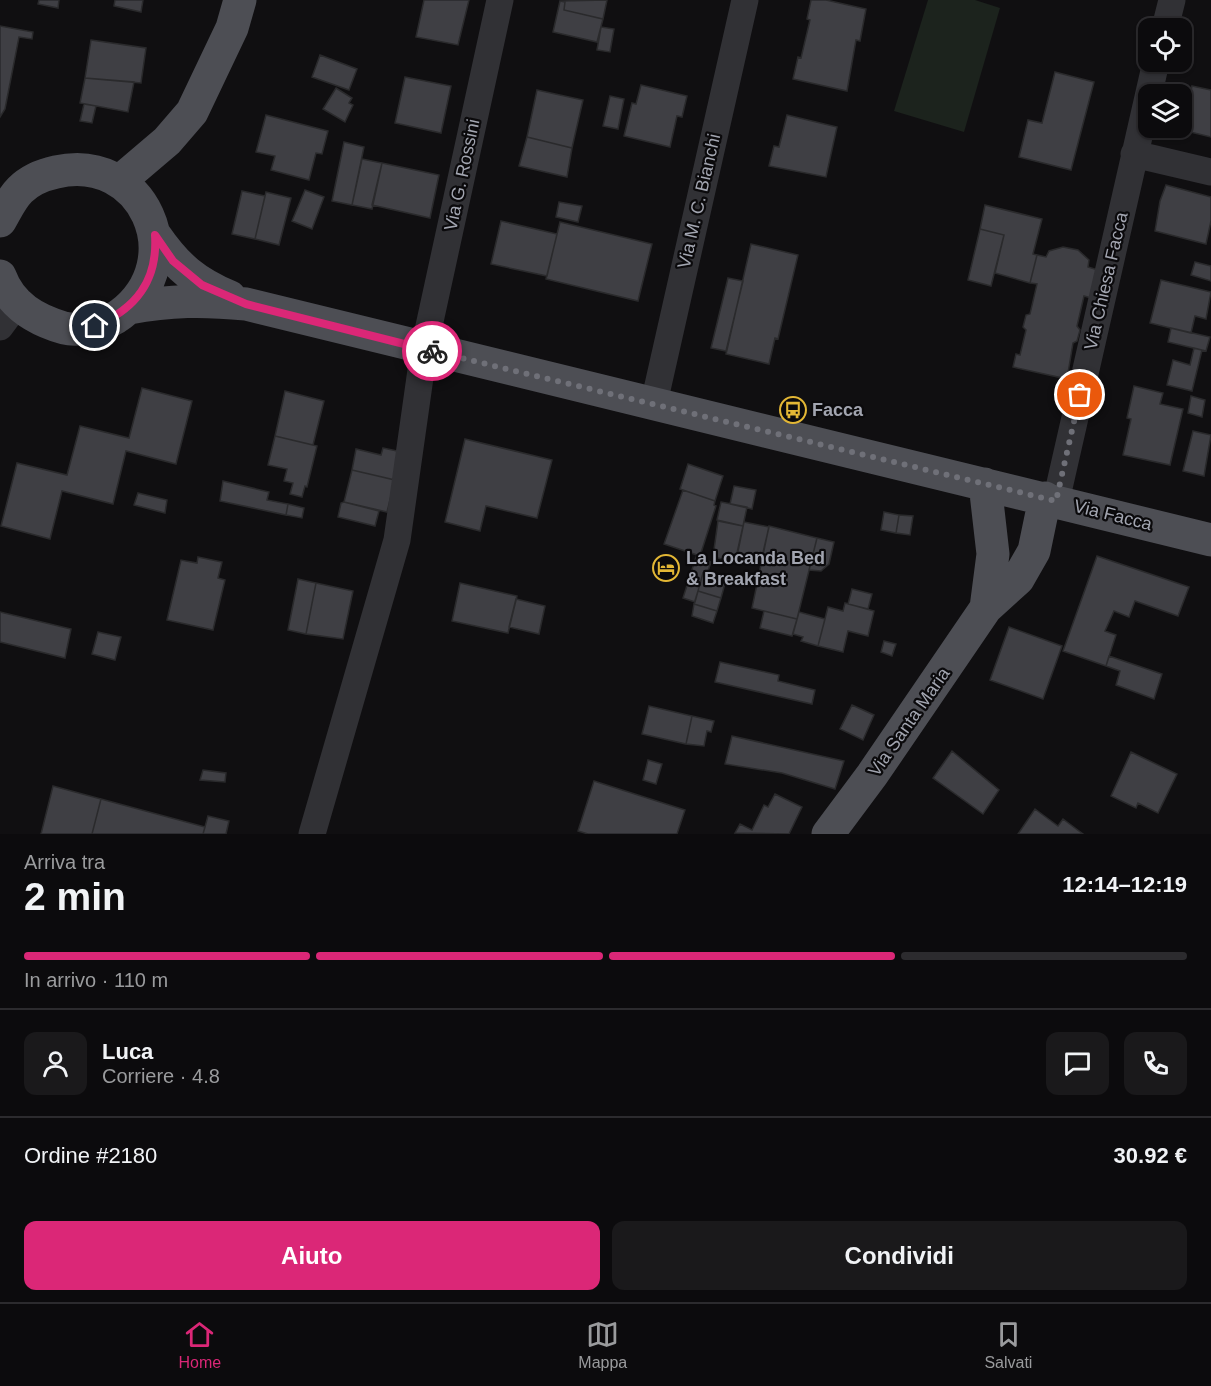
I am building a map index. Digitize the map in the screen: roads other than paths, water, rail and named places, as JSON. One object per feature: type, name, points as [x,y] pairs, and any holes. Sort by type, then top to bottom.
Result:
[{"type":"main road","points":[[120,181],[167,141],[192,112],[232,28],[240,0]]},
{"type":"main road","points":[[0,276],[9,315],[69,329],[95,326],[116,318],[129,308],[150,279],[156,251],[151,219],[138,196],[111,176],[74,168],[40,175],[5,206]]},
{"type":"main road","name":"Via Facca","points":[[155,235],[173,261],[202,285],[246,304]]},
{"type":"main road","name":"Via Facca","points":[[129,308],[164,301],[198,299],[246,304],[424,349],[1051,499],[1211,540]]},
{"type":"main road","name":"Via Santa Maria","points":[[985,484],[993,554],[986,608]]},
{"type":"main road","name":"Via Santa Maria","points":[[828,834],[879,765],[986,608],[1018,579],[1034,550],[1051,499]]},
{"type":"street","name":"Via G. Rossini","points":[[312,834],[397,540],[424,349],[500,0]]},
{"type":"street","name":"Via M. C. Bianchi","points":[[654,403],[745,0]]},
{"type":"street","points":[[1168,18],[1172,0]]},
{"type":"street","name":"Via Chiesa Facca","points":[[1051,499],[1154,72]]},
{"type":"street","points":[[1134,154],[1211,172]]},
{"type":"place","name":"Facca","points":[[793,410]]},
{"type":"place","name":"La Locanda Bed & Breakfast","points":[[666,568]]}]
